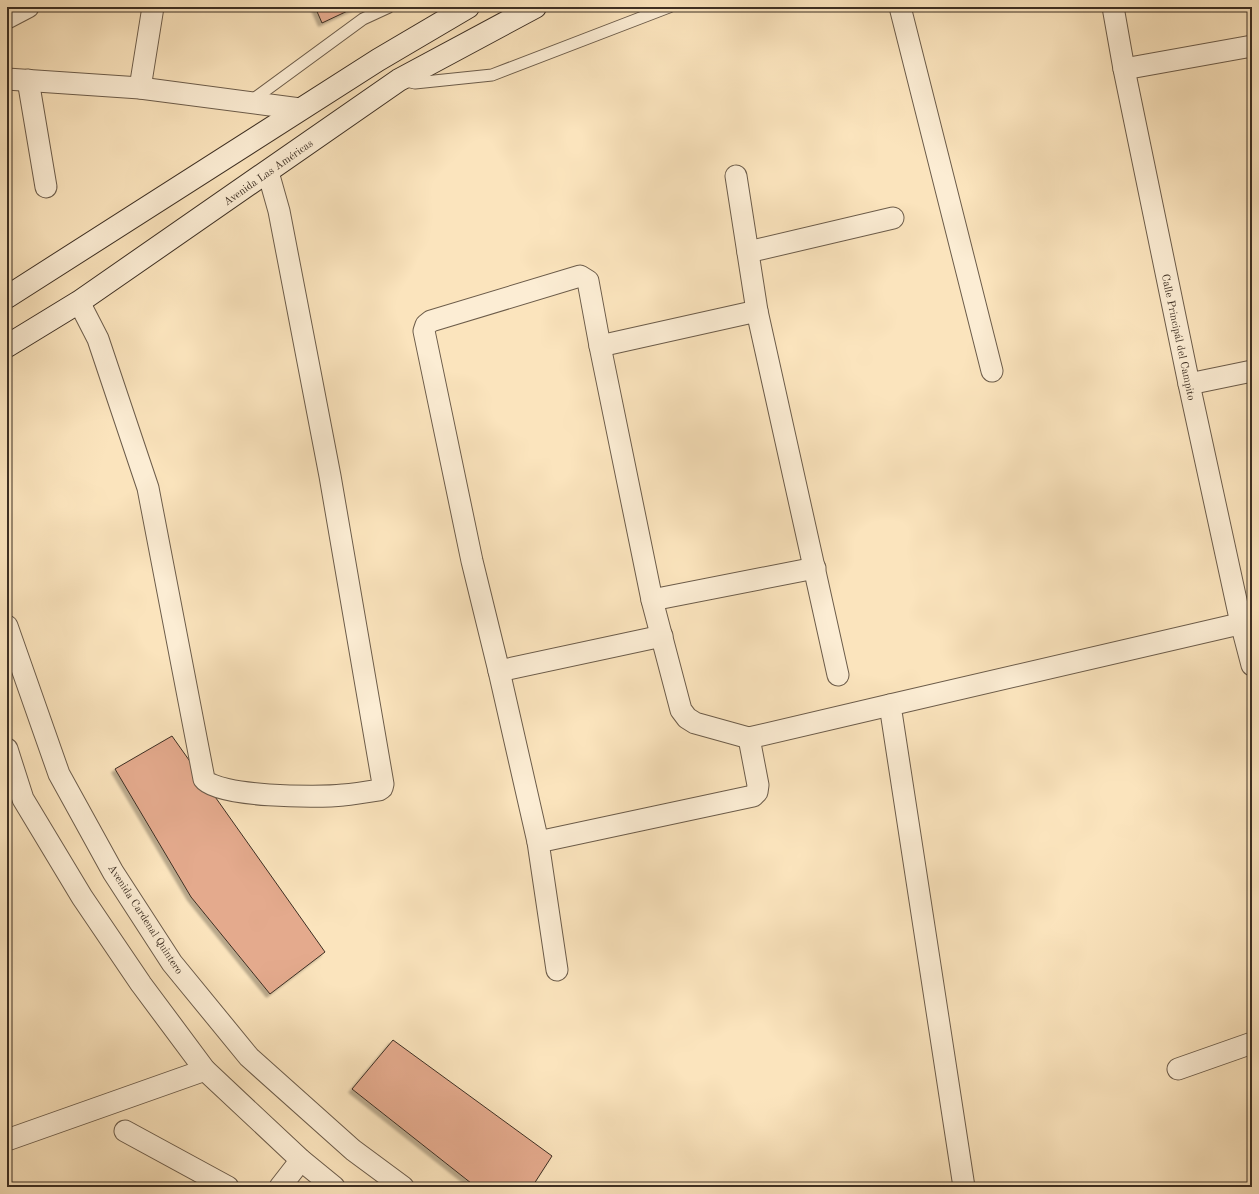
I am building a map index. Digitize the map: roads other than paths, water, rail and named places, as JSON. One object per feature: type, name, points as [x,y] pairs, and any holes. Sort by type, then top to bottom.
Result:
[{"type":"street","points":[[7,18],[28,7]]},
{"type":"street","points":[[140,88],[153,7]]},
{"type":"street","points":[[7,297],[300,109],[378,60],[468,7]]},
{"type":"street","name":"Avenida Las Américas","points":[[7,346],[79,302],[399,80],[535,7]]},
{"type":"street","points":[[900,7],[992,371]]},
{"type":"street","name":"Calle Principál del Campito","points":[[1113,7],[1124,69],[1189,384],[1247,622],[1252,665]]},
{"type":"street","points":[[1124,69],[1252,46]]},
{"type":"street","points":[[7,79],[140,88],[220,100],[250,102],[300,109]]},
{"type":"street","points":[[28,80],[46,187]]},
{"type":"street","points":[[79,302],[98,339],[148,488],[204,779],[210,785],[238,792],[295,797],[342,795],[379,790],[382,788],[382,784],[330,476],[278,212],[268,172]]},
{"type":"street","points":[[736,176],[757,311],[838,675]]},
{"type":"street","points":[[748,252],[893,218]]},
{"type":"street","points":[[557,970],[538,842],[472,561],[424,331],[426,325],[432,321],[580,276],[588,280],[652,600],[680,710],[686,718],[695,722],[750,738],[1247,622]]},
{"type":"street","points":[[600,346],[757,311]]},
{"type":"street","points":[[1189,384],[1252,371]]},
{"type":"street","points":[[652,600],[815,568]]},
{"type":"street","name":"Avenida Cardenal Quintero","points":[[7,626],[59,774],[114,872],[172,963],[249,1057],[353,1150],[403,1187]]},
{"type":"street","points":[[499,671],[662,636]]},
{"type":"street","points":[[890,705],[964,1187]]},
{"type":"street","points":[[538,842],[753,796],[757,792],[758,785],[750,738]]},
{"type":"street","points":[[7,749],[15,802],[141,984],[205,1070],[329,1186]]},
{"type":"street","points":[[1178,1069],[1252,1043]]},
{"type":"street","points":[[7,1140],[205,1070]]},
{"type":"street","points":[[125,1131],[228,1187]]},
{"type":"street","points":[[280,1187],[301,1160]]},
{"type":"lane","points":[[250,102],[364,19],[389,7]]},
{"type":"lane","points":[[399,80],[415,83],[492,75],[669,7]]}]
